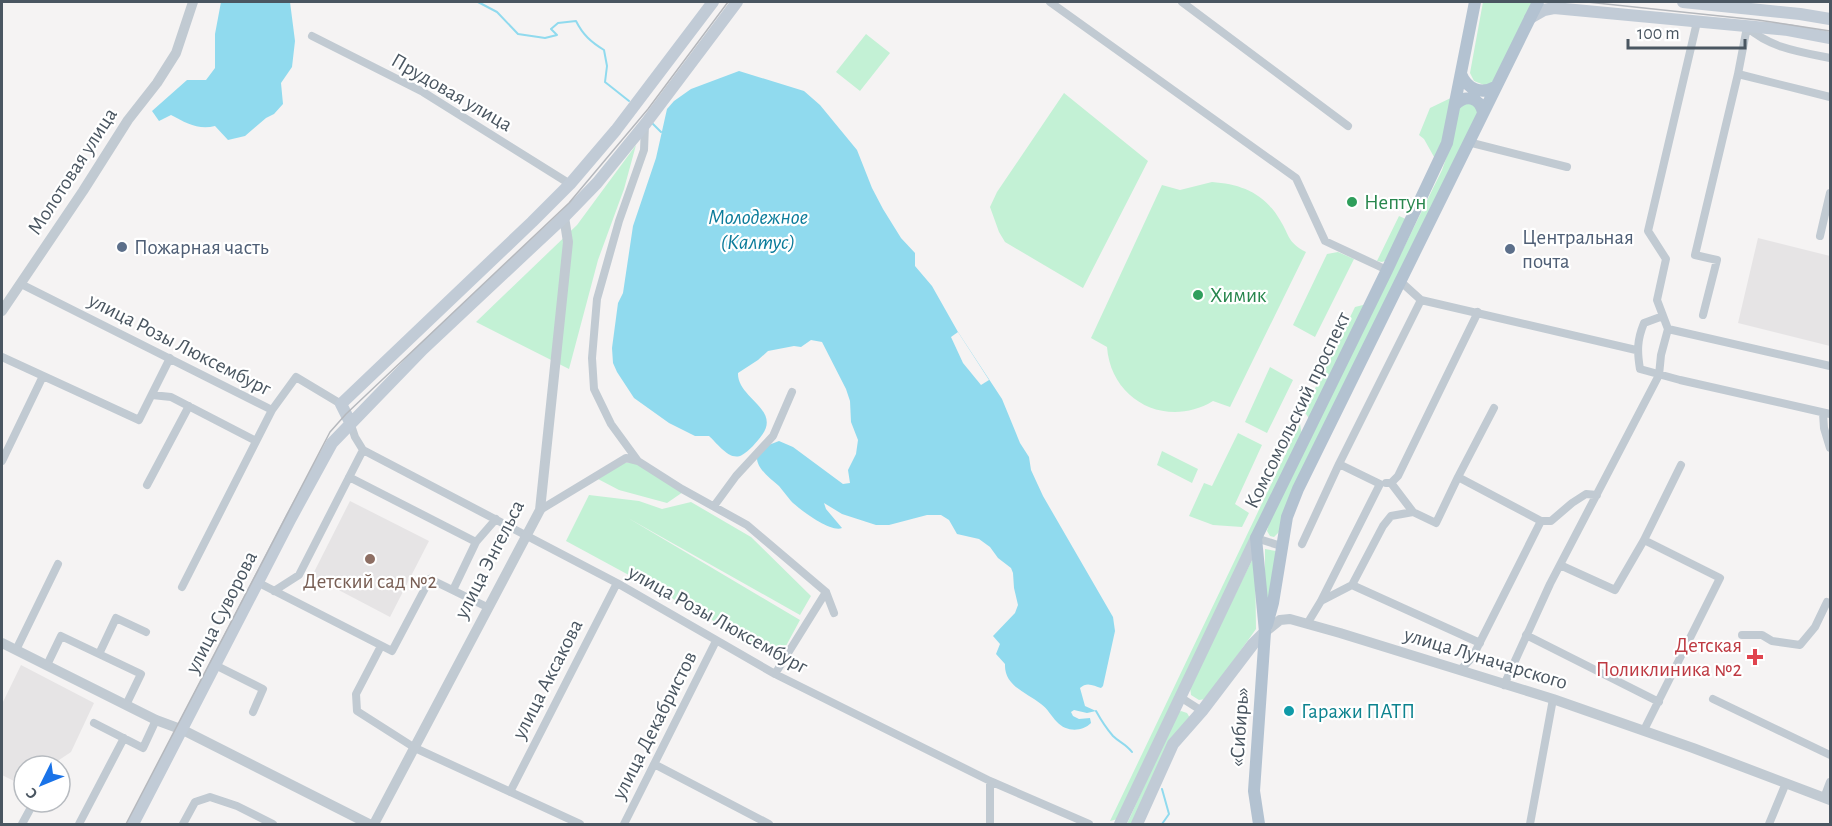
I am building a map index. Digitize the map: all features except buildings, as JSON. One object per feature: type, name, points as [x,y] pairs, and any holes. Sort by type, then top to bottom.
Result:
[{"type":"main road","points":[[350,422],[341,404],[570,183],[616,129],[713,2]]},
{"type":"main road","name":"улица Суворова","points":[[133,825],[332,442],[423,349],[564,217],[597,183],[737,2]]},
{"type":"main road","name":"Комсомольский проспект","points":[[1281,546],[1287,516],[1299,489],[1538,2]]},
{"type":"main road","points":[[1683,2],[1739,4],[1830,19]]},
{"type":"main road","name":"Комсомольский проспект","points":[[1120,825],[1447,143],[1473,4]]},
{"type":"main road","points":[[1530,18],[1544,10],[1554,8],[1788,30],[1830,38]]},
{"type":"main road","points":[[1461,74],[1465,82],[1476,90],[1486,91],[1495,87]]},
{"type":"main road","points":[[1455,105],[1461,100],[1473,99],[1481,105],[1484,112]]},
{"type":"main road","name":"«Сибирь»","points":[[1256,538],[1265,632],[1254,791],[1259,825]]},
{"type":"main road","name":"«Сибирь»","points":[[1265,632],[1273,603],[1281,546]]},
{"type":"main road","points":[[1137,825],[1173,744],[1265,632]]},
{"type":"street","name":"Молотовая улица","points":[[2,311],[128,120],[176,53],[192,2]]},
{"type":"street","points":[[1050,2],[1296,178],[1325,241],[1387,270]]},
{"type":"street","points":[[1182,2],[1348,126]]},
{"type":"street","points":[[1504,685],[1560,565],[1659,375],[1661,355],[1668,330],[1656,300],[1666,259],[1648,231],[1697,22]]},
{"type":"street","points":[[1703,315],[1717,260],[1695,255],[1747,27],[1760,38],[1774,45],[1830,58]]},
{"type":"street","name":"Прудовая улица","points":[[312,36],[423,92],[570,183]]},
{"type":"street","points":[[1738,74],[1830,97]]},
{"type":"street","points":[[645,123],[644,150],[619,221],[597,299],[592,358],[594,389],[611,424],[638,461],[747,525],[826,592],[834,612]]},
{"type":"street","points":[[1468,142],[1567,167]]},
{"type":"street","points":[[1820,236],[1830,193]]},
{"type":"street","name":"улица Энгельса","points":[[374,825],[540,510],[568,242],[564,217]]},
{"type":"street","points":[[1400,281],[1420,300],[1636,350]]},
{"type":"street","name":"улица Розы Люксембург","points":[[21,284],[272,410],[296,377],[341,404]]},
{"type":"street","points":[[1302,544],[1420,300]]},
{"type":"street","points":[[1339,464],[1380,484],[1391,483],[1398,477],[1478,312]]},
{"type":"street","points":[[1663,316],[1644,323],[1636,350],[1640,369],[1827,414],[1824,428],[1830,448]]},
{"type":"street","points":[[1668,330],[1830,366]]},
{"type":"street","points":[[2,357],[140,420],[170,358]]},
{"type":"street","points":[[2,461],[44,376]]},
{"type":"street","points":[[714,506],[736,476],[773,436],[792,392]]},
{"type":"street","points":[[152,395],[171,396],[256,441]]},
{"type":"street","points":[[147,485],[189,406]]},
{"type":"street","points":[[1391,483],[1413,512],[1436,523],[1494,408]]},
{"type":"street","points":[[182,587],[272,410]]},
{"type":"street","points":[[274,591],[299,575],[363,450],[350,422]]},
{"type":"street","name":"улица Розы Люксембург","points":[[363,450],[616,583],[775,674],[990,781],[1089,825]]},
{"type":"street","points":[[540,510],[584,481],[626,458],[638,461]]},
{"type":"street","points":[[1560,565],[1615,590],[1644,540],[1681,465]]},
{"type":"street","points":[[350,477],[476,542]]},
{"type":"street","points":[[1458,477],[1541,521],[1551,521],[1586,494],[1597,495]]},
{"type":"street","points":[[1307,624],[1380,484]]},
{"type":"street","points":[[1321,601],[1352,585],[1383,526],[1391,516],[1413,512]]},
{"type":"street","points":[[453,590],[476,542],[496,519]]},
{"type":"street","points":[[1460,670],[1472,658],[1541,521]]},
{"type":"street","points":[[1256,538],[1281,546]]},
{"type":"street","points":[[1644,540],[1720,578],[1644,730]]},
{"type":"street","points":[[16,650],[58,564]]},
{"type":"street","points":[[259,583],[392,651],[430,579],[487,607]]},
{"type":"street","name":"улица Аксакова","points":[[510,792],[616,583]]},
{"type":"street","points":[[1352,585],[1480,643]]},
{"type":"street","points":[[775,674],[826,592]]},
{"type":"street","points":[[1742,635],[1762,635],[1772,641],[1800,645],[1815,627],[1829,600]]},
{"type":"street","points":[[1273,603],[1290,619]]},
{"type":"street","points":[[99,654],[116,618],[146,632]]},
{"type":"street","points":[[1265,632],[1280,621],[1290,619]]},
{"type":"street","name":"улица Луначарского","points":[[1290,619],[1553,699],[1644,730],[1827,799]]},
{"type":"street","points":[[1526,635],[1659,702]]},
{"type":"street","points":[[47,665],[61,636],[141,674],[126,705]]},
{"type":"street","name":"улица Декабристов","points":[[624,825],[716,641]]},
{"type":"street","points":[[2,643],[156,720],[183,730],[369,825]]},
{"type":"street","points":[[381,646],[356,694],[357,711],[415,748],[580,825]]},
{"type":"street","points":[[215,665],[263,689],[253,712]]},
{"type":"street","points":[[1180,697],[1202,711]]},
{"type":"street","points":[[1530,825],[1553,699]]},
{"type":"street","points":[[1713,699],[1830,755]]},
{"type":"street","points":[[94,723],[143,748],[156,720]]},
{"type":"street","points":[[79,825],[123,738]]},
{"type":"street","points":[[654,764],[769,825]]},
{"type":"street","points":[[990,781],[990,825]]},
{"type":"street","points":[[1827,799],[1830,782]]},
{"type":"street","points":[[1770,825],[1785,783]]},
{"type":"street","points":[[183,825],[195,802],[210,797],[237,806],[273,825]]},
{"type":"shaded area","points":[[1758,238],[1830,256],[1830,346],[1738,323]]},
{"type":"shaded area","name":"Детский сад №2","points":[[350,501],[429,541],[390,617],[312,576]]},
{"type":"shaded area","points":[[21,665],[94,703],[71,752],[68,754],[12,754],[12,780],[2,775],[2,704]]},
{"type":"green space","points":[[1483,2],[1534,2],[1491,84],[1484,85],[1474,81],[1470,73]]},
{"type":"green space","points":[[866,34],[890,53],[860,91],[836,72]]},
{"type":"green space","points":[[1064,93],[1148,161],[1083,288],[1005,242],[990,207],[997,192]]},
{"type":"green space","points":[[1457,95],[1438,164],[1424,139],[1419,135],[1430,108]]},
{"type":"green space","points":[[1470,100],[1480,111],[1279,532],[1274,537],[1270,536],[1267,531],[1270,520],[1442,170],[1453,139],[1460,105]]},
{"type":"green space","points":[[636,145],[624,189],[598,260],[569,369],[476,322],[577,225]]},
{"type":"green space","name":"Химик","points":[[1212,182],[1233,185],[1259,197],[1274,211],[1292,242],[1306,252],[1230,407],[1213,401],[1195,409],[1178,412],[1160,410],[1144,405],[1130,395],[1119,382],[1111,366],[1107,347],[1091,338],[1162,185],[1180,190]]},
{"type":"green space","points":[[1399,216],[1408,220],[1388,260],[1377,261]]},
{"type":"green space","points":[[1338,252],[1354,259],[1315,337],[1293,325],[1327,254]]},
{"type":"green space","points":[[1367,304],[1310,420],[1304,411],[1355,307]]},
{"type":"green space","points":[[1270,367],[1293,380],[1267,433],[1245,422]]},
{"type":"green space","points":[[1300,424],[1302,435],[1118,819],[1110,821]]},
{"type":"green space","points":[[1238,433],[1262,445],[1235,504],[1249,513],[1242,527],[1213,525],[1189,516],[1204,483],[1212,486]]},
{"type":"green space","points":[[1162,451],[1198,469],[1192,483],[1157,465]]},
{"type":"green space","points":[[640,462],[683,492],[667,503],[619,490],[598,479],[624,463]]},
{"type":"green space","points":[[589,495],[639,501],[662,509],[691,502],[751,537],[811,596],[800,615],[628,518],[800,620],[780,657],[566,541]]},
{"type":"green space","points":[[1265,549],[1276,551],[1268,609],[1265,608]]},
{"type":"green space","points":[[1253,558],[1255,561],[1256,629],[1206,699],[1199,700],[1191,695],[1190,687]]},
{"type":"green space","points":[[1181,711],[1187,713],[1190,718],[1133,824],[1127,824],[1177,713]]},
{"type":"water","points":[[221,2],[290,2],[295,41],[292,67],[281,83],[283,104],[274,114],[245,136],[228,140],[215,126],[198,126],[171,115],[159,121],[152,111],[187,80],[206,80],[215,68],[215,34]]},
{"type":"water","name":"Молодежное (Калтус)","points":[[739,71],[804,91],[820,105],[857,150],[883,209],[901,238],[915,253],[915,266],[932,286],[958,332],[1002,399],[1020,443],[1029,457],[1031,470],[1043,496],[1113,617],[1115,631],[1103,686],[1101,688],[1088,684],[1080,688],[1085,706],[1096,711],[1087,713],[1074,710],[1071,712],[1079,719],[1090,718],[1091,723],[1087,726],[1074,730],[1065,728],[1043,706],[1017,688],[1008,678],[1005,664],[996,654],[1000,644],[993,636],[1015,613],[1018,605],[1011,568],[998,558],[990,547],[979,539],[957,534],[949,520],[941,515],[927,515],[889,525],[876,525],[842,514],[824,503],[826,509],[842,528],[831,527],[816,520],[795,505],[762,470],[757,458],[766,446],[779,441],[793,447],[843,484],[850,483],[848,470],[856,454],[858,440],[851,422],[850,401],[846,389],[822,342],[811,340],[801,347],[794,346],[768,351],[738,373],[744,390],[766,418],[766,426],[753,446],[742,455],[737,456],[728,454],[709,436],[695,436],[669,423],[634,398],[617,372],[613,363],[612,348],[618,303],[623,293],[633,226],[656,158],[667,109],[691,89]]},
{"type":"pier","points":[[958,332],[989,380],[981,385],[963,363],[951,337]]},
{"type":"waterway","points":[[478,2],[497,12],[518,34],[545,38],[557,35],[551,29],[558,23],[576,21],[588,38],[604,50],[607,66],[605,82],[629,101]]},
{"type":"waterway","points":[[652,123],[661,132]]},
{"type":"waterway","points":[[1096,711],[1113,736],[1132,752]]},
{"type":"waterway","points":[[1162,789],[1169,814],[1162,824]]},
{"type":"tram line","points":[[126,824],[330,432],[346,414],[569,203],[648,109],[728,2]]},
{"type":"tram line","points":[[1587,2],[1758,20],[1830,31]]},
{"type":"place","name":"Нептун","points":[[1352,202]]},
{"type":"place","name":"Пожарная часть","points":[[122,247]]},
{"type":"place","name":"Центральная почта","points":[[1510,249]]},
{"type":"place","name":"Химик","points":[[1198,295]]},
{"type":"place","name":"Детский сад №2","points":[[370,559]]},
{"type":"place","name":"Детская Поликлиника №2","points":[[1755,657]]},
{"type":"place","name":"Гаражи ПАТП","points":[[1289,711]]}]
